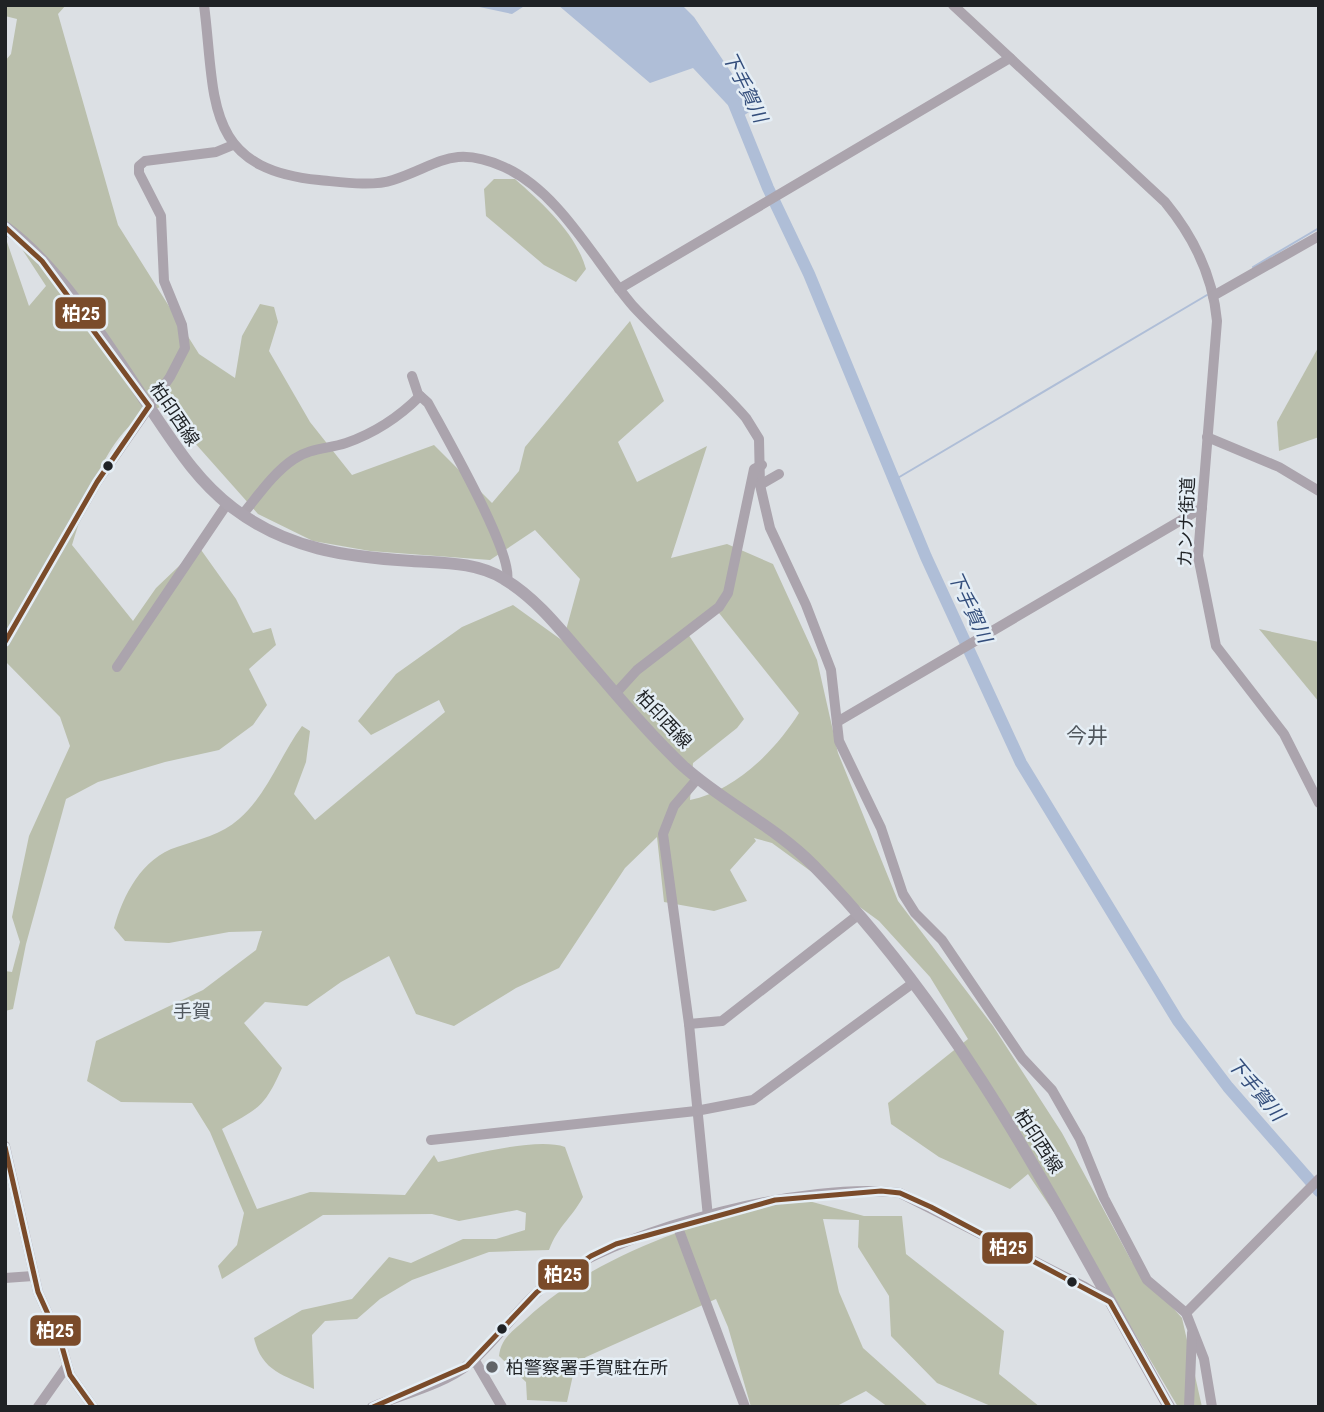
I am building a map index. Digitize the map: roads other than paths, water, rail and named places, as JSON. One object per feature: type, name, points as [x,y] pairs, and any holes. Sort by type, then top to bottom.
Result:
[{"type":"main road","name":"柏印西線","points":[[5,226],[49,270],[191,468],[228,504],[273,533],[325,553],[453,564],[488,570],[507,580],[548,616],[616,693],[698,778],[792,846],[858,915],[913,983],[1044,1180],[1169,1407]]},
{"type":"street","points":[[204,5],[220,120],[233,145],[246,157],[282,174],[326,181],[391,181],[439,159],[453,157],[471,157],[505,167],[529,184],[575,227],[619,289],[675,349],[706,375],[746,418],[759,439],[762,465],[760,485],[770,528],[828,658],[839,741],[881,828],[903,894],[915,913],[942,940],[1022,1058],[1052,1090],[1080,1139],[1101,1192],[1147,1280],[1186,1313],[1204,1359],[1212,1407]]},
{"type":"street","name":"カンナ街道","points":[[954,5],[1165,202],[1195,248],[1213,293],[1217,341],[1207,437],[1199,567],[1216,646],[1284,734],[1319,803]]},
{"type":"street","points":[[619,289],[1010,58]]},
{"type":"street","points":[[5,642],[97,482],[181,359],[184,336],[163,281],[161,216],[139,173],[139,166],[145,162],[216,152],[233,145]]},
{"type":"street","points":[[1213,293],[1319,236]]},
{"type":"street","points":[[412,376],[419,396],[428,403],[496,535],[509,568],[507,580]]},
{"type":"street","points":[[242,515],[280,470],[296,457],[316,449],[346,443],[385,425],[419,396]]},
{"type":"street","points":[[1207,437],[1279,467],[1319,491]]},
{"type":"street","points":[[616,693],[637,670],[719,607],[728,593],[754,469],[762,465]]},
{"type":"street","points":[[760,485],[779,474]]},
{"type":"street","points":[[117,667],[228,504]]},
{"type":"street","points":[[837,722],[1202,508]]},
{"type":"street","points":[[698,778],[674,806],[663,834],[689,1024],[708,1217]]},
{"type":"street","points":[[689,1024],[722,1021],[858,915]]},
{"type":"street","points":[[431,1140],[696,1111],[753,1100],[913,983]]},
{"type":"street","points":[[5,1146],[33,1276],[67,1366],[93,1407]]},
{"type":"street","points":[[1186,1313],[1317,1181]]},
{"type":"street","points":[[372,1407],[457,1372],[474,1359],[527,1301],[554,1278],[616,1244],[708,1217],[798,1196],[881,1191],[900,1193],[1085,1286],[1110,1302]]},
{"type":"street","points":[[677,1226],[745,1407]]},
{"type":"street","points":[[5,1278],[33,1276]]},
{"type":"street","points":[[1189,1407],[1193,1330]]},
{"type":"street","points":[[474,1359],[502,1407]]},
{"type":"street","points":[[38,1407],[67,1366]]},
{"type":"water","points":[[470,5],[526,5],[512,14]]},
{"type":"water","points":[[558,5],[682,5],[694,17],[755,108],[740,118],[693,68],[650,83]]},
{"type":"waterway","name":"下手賀川","points":[[734,104],[768,188],[809,274],[926,557],[1021,763],[1178,1021],[1228,1087],[1319,1191]]},
{"type":"waterway","points":[[1253,267],[1319,228]]},
{"type":"waterway","points":[[896,479],[1207,295]]},
{"type":"place","name":"柏警察署手賀駐在所","points":[[492,1367]]},
{"type":"district","name":"今井","points":[[1087,736]]},
{"type":"district","name":"手賀","points":[[192,1011]]}]
